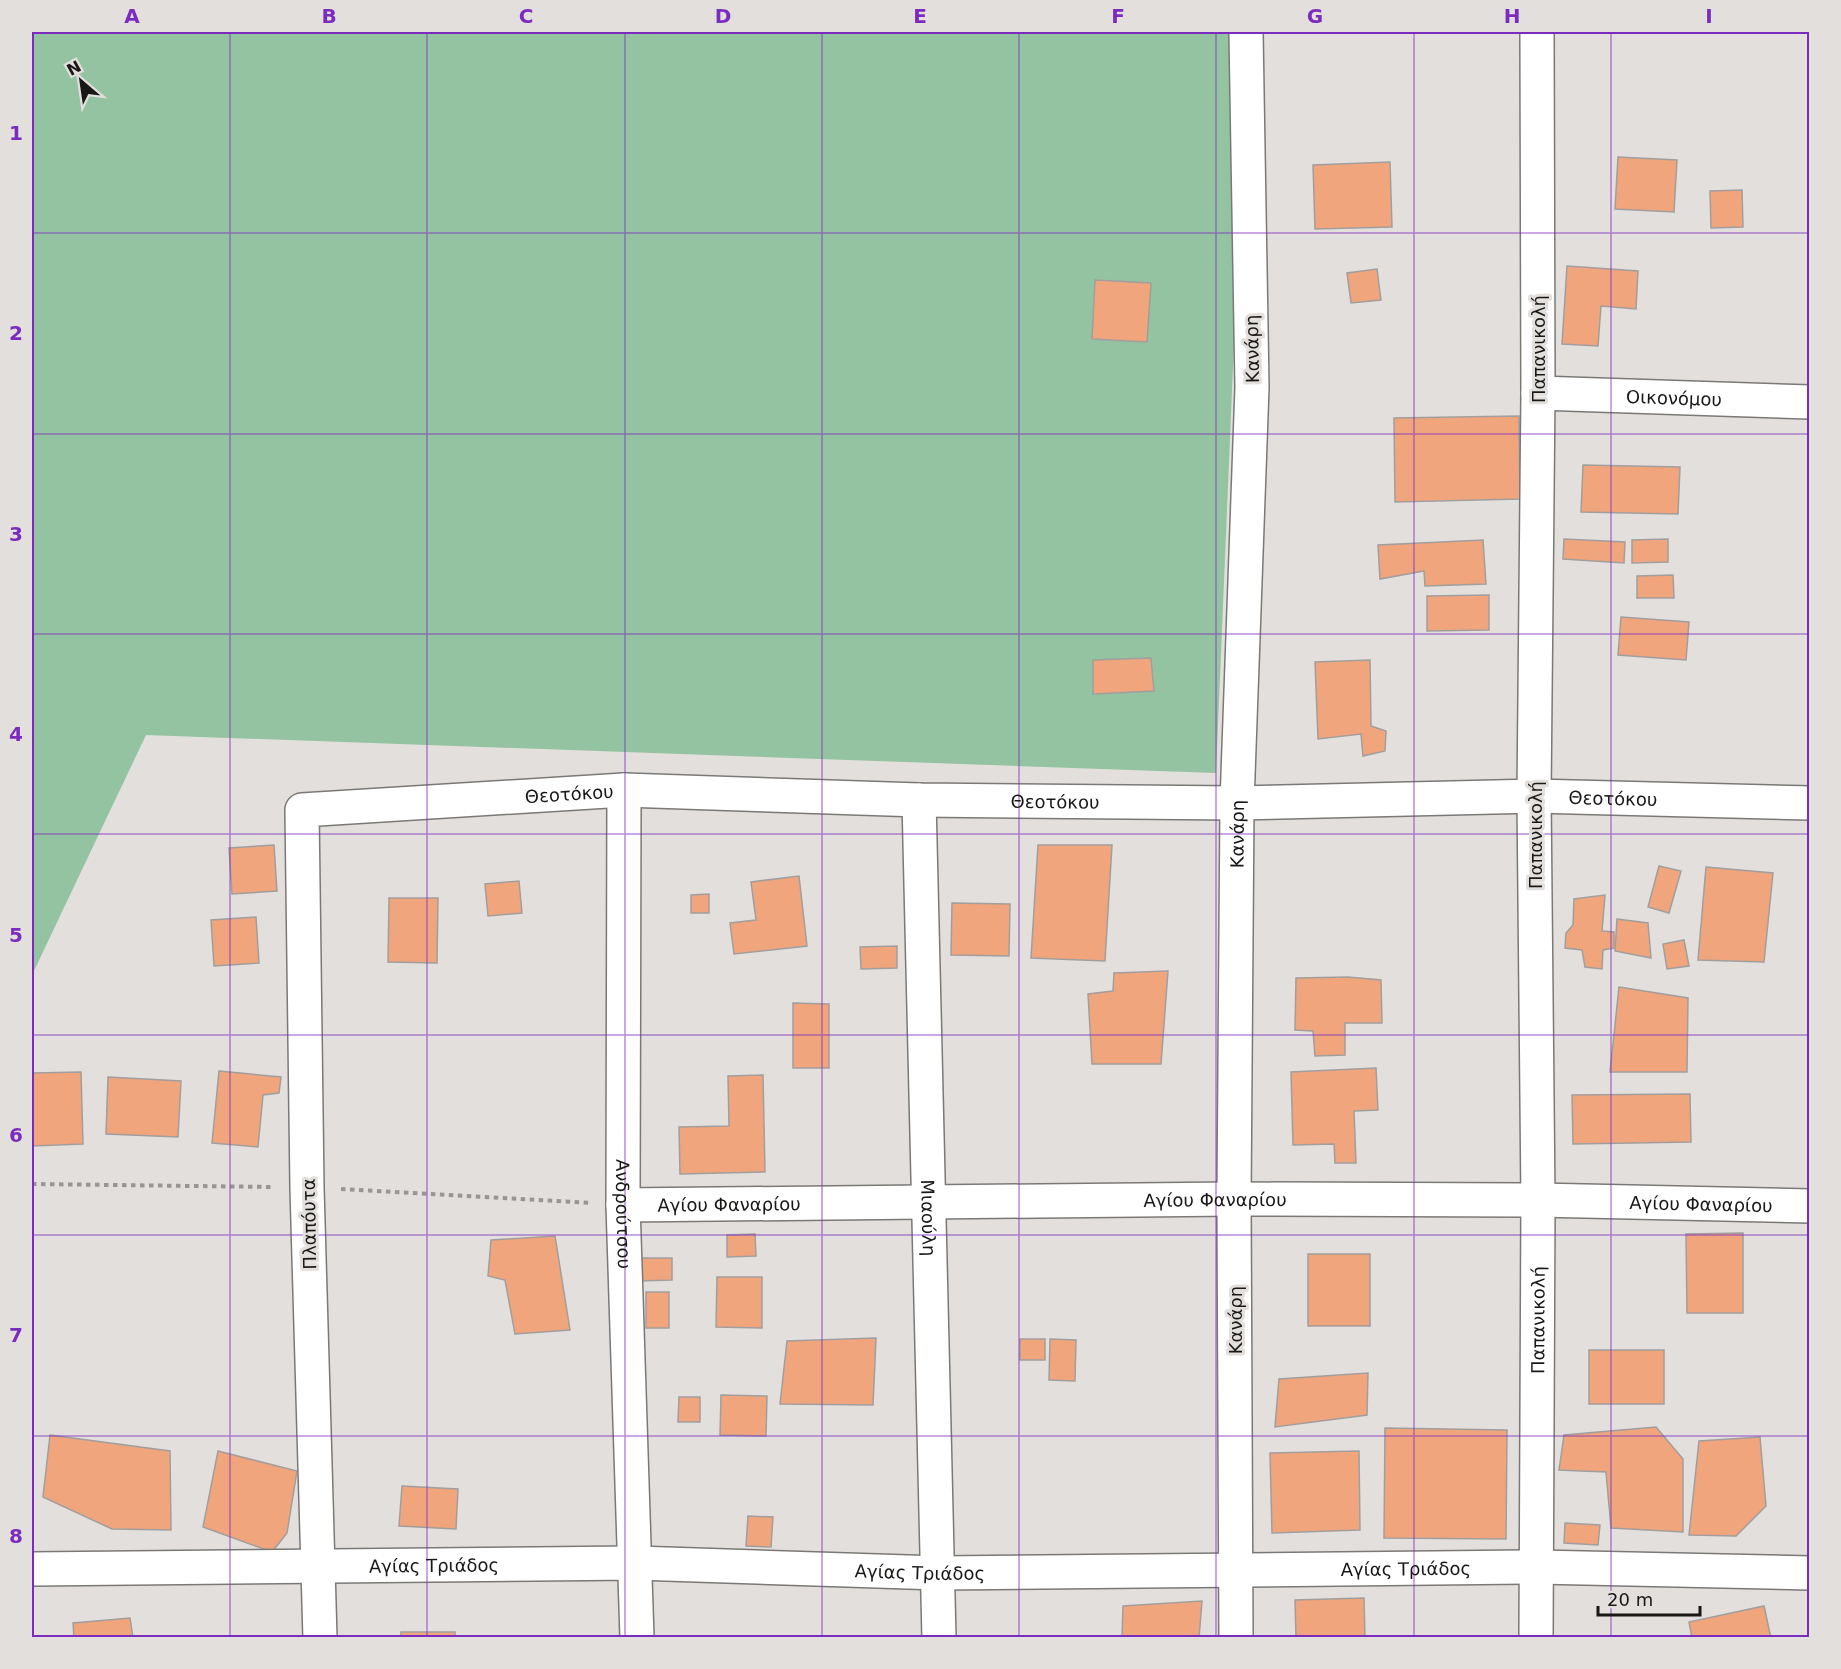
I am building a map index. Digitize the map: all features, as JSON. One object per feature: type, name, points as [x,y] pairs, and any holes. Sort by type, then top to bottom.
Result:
[{"type":"street","name":"Κανάρη","points":[[1236,1638],[1234,1199],[1237,803],[1252,387],[1246,32]]},
{"type":"street","name":"Παπανικολή","points":[[1536,1638],[1538,1200],[1534,796],[1538,393],[1537,32]]},
{"type":"street","name":"Οικονόμου","points":[[1538,393],[1809,402]]},
{"type":"street","name":"Θεοτόκου","points":[[302,810],[624,790],[919,800],[1237,803],[1534,796],[1809,803]]},
{"type":"street","name":"Ανδρούτσου","points":[[624,790],[623,1205],[637,1638]]},
{"type":"street","name":"Μιαούλη","points":[[919,800],[939,1638]]},
{"type":"street","name":"Πλαπόυτα","points":[[302,810],[308,1188],[320,1638]]},
{"type":"street","name":"Αγίου Φαναρίου","points":[[623,1205],[1234,1199],[1538,1200],[1809,1206]]},
{"type":"street","name":"Αγίας Τριάδος","points":[[32,1569],[636,1563],[939,1573],[1236,1572],[1538,1567],[1809,1574]]},
{"type":"green space","points":[[32,32],[1247,32],[1216,773],[146,735],[32,975]]},
{"type":"building","points":[[1618,157],[1677,160],[1674,212],[1615,209]]},
{"type":"building","points":[[1390,162],[1392,227],[1315,229],[1313,165]]},
{"type":"building","points":[[1742,190],[1743,227],[1711,228],[1710,191]]},
{"type":"building","points":[[1567,266],[1638,271],[1636,309],[1601,306],[1598,346],[1562,344]]},
{"type":"building","points":[[1377,269],[1381,300],[1351,303],[1347,273]]},
{"type":"building","points":[[1095,280],[1151,283],[1147,342],[1092,339]]},
{"type":"building","points":[[1519,416],[1520,499],[1395,502],[1394,418]]},
{"type":"building","points":[[1583,465],[1680,467],[1678,514],[1581,512]]},
{"type":"building","points":[[1564,539],[1625,542],[1624,563],[1563,559]]},
{"type":"building","points":[[1668,539],[1668,562],[1632,563],[1632,540]]},
{"type":"building","points":[[1483,540],[1486,584],[1425,586],[1424,571],[1380,579],[1378,545]]},
{"type":"building","points":[[1673,575],[1674,598],[1637,598],[1637,576]]},
{"type":"building","points":[[1489,595],[1489,630],[1427,631],[1427,596]]},
{"type":"building","points":[[1621,617],[1689,622],[1686,660],[1618,655]]},
{"type":"building","points":[[1151,658],[1154,691],[1093,694],[1093,660]]},
{"type":"building","points":[[1370,660],[1371,726],[1386,731],[1385,751],[1363,756],[1361,734],[1318,739],[1315,662]]},
{"type":"building","points":[[274,845],[277,891],[232,894],[229,848]]},
{"type":"building","points":[[1038,845],[1112,845],[1105,961],[1031,958]]},
{"type":"building","points":[[1659,866],[1681,871],[1669,913],[1648,907]]},
{"type":"building","points":[[1706,867],[1773,873],[1764,962],[1698,960]]},
{"type":"building","points":[[799,876],[807,946],[734,954],[730,923],[756,920],[751,882]]},
{"type":"building","points":[[519,881],[522,913],[488,916],[485,884]]},
{"type":"building","points":[[709,894],[709,913],[691,913],[691,895]]},
{"type":"building","points":[[1605,895],[1602,931],[1614,932],[1614,948],[1603,950],[1602,969],[1585,967],[1582,950],[1565,948],[1566,933],[1573,925],[1574,899]]},
{"type":"building","points":[[389,898],[438,898],[437,963],[388,962]]},
{"type":"building","points":[[952,903],[1010,904],[1009,956],[951,955]]},
{"type":"building","points":[[256,917],[259,963],[214,966],[211,920]]},
{"type":"building","points":[[1617,919],[1648,923],[1651,958],[1615,951]]},
{"type":"building","points":[[1684,940],[1689,966],[1667,969],[1663,944]]},
{"type":"building","points":[[897,946],[897,968],[861,969],[860,947]]},
{"type":"building","points":[[1168,971],[1161,1064],[1092,1064],[1088,994],[1113,991],[1114,973]]},
{"type":"building","points":[[1348,977],[1381,980],[1382,1023],[1345,1023],[1345,1055],[1315,1056],[1313,1031],[1295,1030],[1296,978]]},
{"type":"building","points":[[1619,987],[1688,998],[1687,1072],[1610,1072]]},
{"type":"building","points":[[793,1003],[829,1004],[829,1068],[793,1068]]},
{"type":"building","points":[[1376,1068],[1378,1110],[1354,1111],[1356,1163],[1335,1163],[1334,1144],[1293,1145],[1291,1072]]},
{"type":"building","points":[[219,1071],[281,1077],[279,1093],[263,1095],[258,1147],[212,1143]]},
{"type":"building","points":[[81,1072],[83,1144],[32,1146],[32,1073]]},
{"type":"building","points":[[763,1075],[765,1172],[680,1174],[679,1127],[729,1126],[728,1076]]},
{"type":"building","points":[[108,1077],[181,1081],[178,1137],[106,1134]]},
{"type":"building","points":[[1690,1094],[1691,1142],[1573,1144],[1572,1095]]},
{"type":"building","points":[[1743,1233],[1743,1313],[1687,1313],[1686,1234]]},
{"type":"building","points":[[755,1234],[756,1256],[727,1257],[727,1235]]},
{"type":"building","points":[[555,1236],[570,1330],[515,1334],[505,1280],[488,1276],[491,1240]]},
{"type":"building","points":[[1308,1254],[1370,1254],[1370,1326],[1308,1326]]},
{"type":"building","points":[[636,1258],[672,1258],[672,1280],[637,1281]]},
{"type":"building","points":[[717,1277],[762,1277],[762,1328],[716,1327]]},
{"type":"building","points":[[646,1292],[669,1292],[669,1328],[646,1328]]},
{"type":"building","points":[[876,1338],[873,1405],[780,1404],[787,1341]]},
{"type":"building","points":[[1020,1339],[1045,1339],[1045,1360],[1020,1360]]},
{"type":"building","points":[[1050,1339],[1076,1340],[1075,1381],[1049,1380]]},
{"type":"building","points":[[1589,1350],[1664,1350],[1664,1404],[1589,1404]]},
{"type":"building","points":[[1368,1373],[1367,1415],[1275,1427],[1279,1379]]},
{"type":"building","points":[[721,1395],[767,1396],[766,1436],[720,1435]]},
{"type":"building","points":[[679,1397],[700,1397],[700,1422],[678,1422]]},
{"type":"building","points":[[1656,1427],[1683,1459],[1683,1532],[1611,1528],[1606,1472],[1559,1470],[1564,1435]]},
{"type":"building","points":[[1385,1428],[1507,1430],[1506,1539],[1384,1538]]},
{"type":"building","points":[[50,1435],[170,1451],[171,1530],[112,1529],[43,1497]]},
{"type":"building","points":[[1760,1437],[1766,1506],[1736,1536],[1689,1535],[1699,1441]]},
{"type":"building","points":[[218,1451],[297,1471],[287,1533],[272,1552],[203,1527]]},
{"type":"building","points":[[1359,1451],[1360,1530],[1272,1533],[1270,1453]]},
{"type":"building","points":[[402,1486],[458,1489],[456,1529],[399,1526]]},
{"type":"building","points":[[748,1516],[773,1517],[771,1547],[746,1546]]},
{"type":"building","points":[[1565,1523],[1600,1525],[1598,1545],[1564,1543]]},
{"type":"building","points":[[1364,1598],[1365,1638],[1296,1638],[1295,1600]]},
{"type":"building","points":[[1202,1601],[1199,1638],[1122,1638],[1123,1606]]},
{"type":"building","points":[[1764,1606],[1771,1638],[1692,1638],[1689,1622]]},
{"type":"building","points":[[130,1618],[133,1638],[74,1638],[73,1623]]},
{"type":"building","points":[[401,1632],[455,1632],[455,1638],[401,1638]]}]
